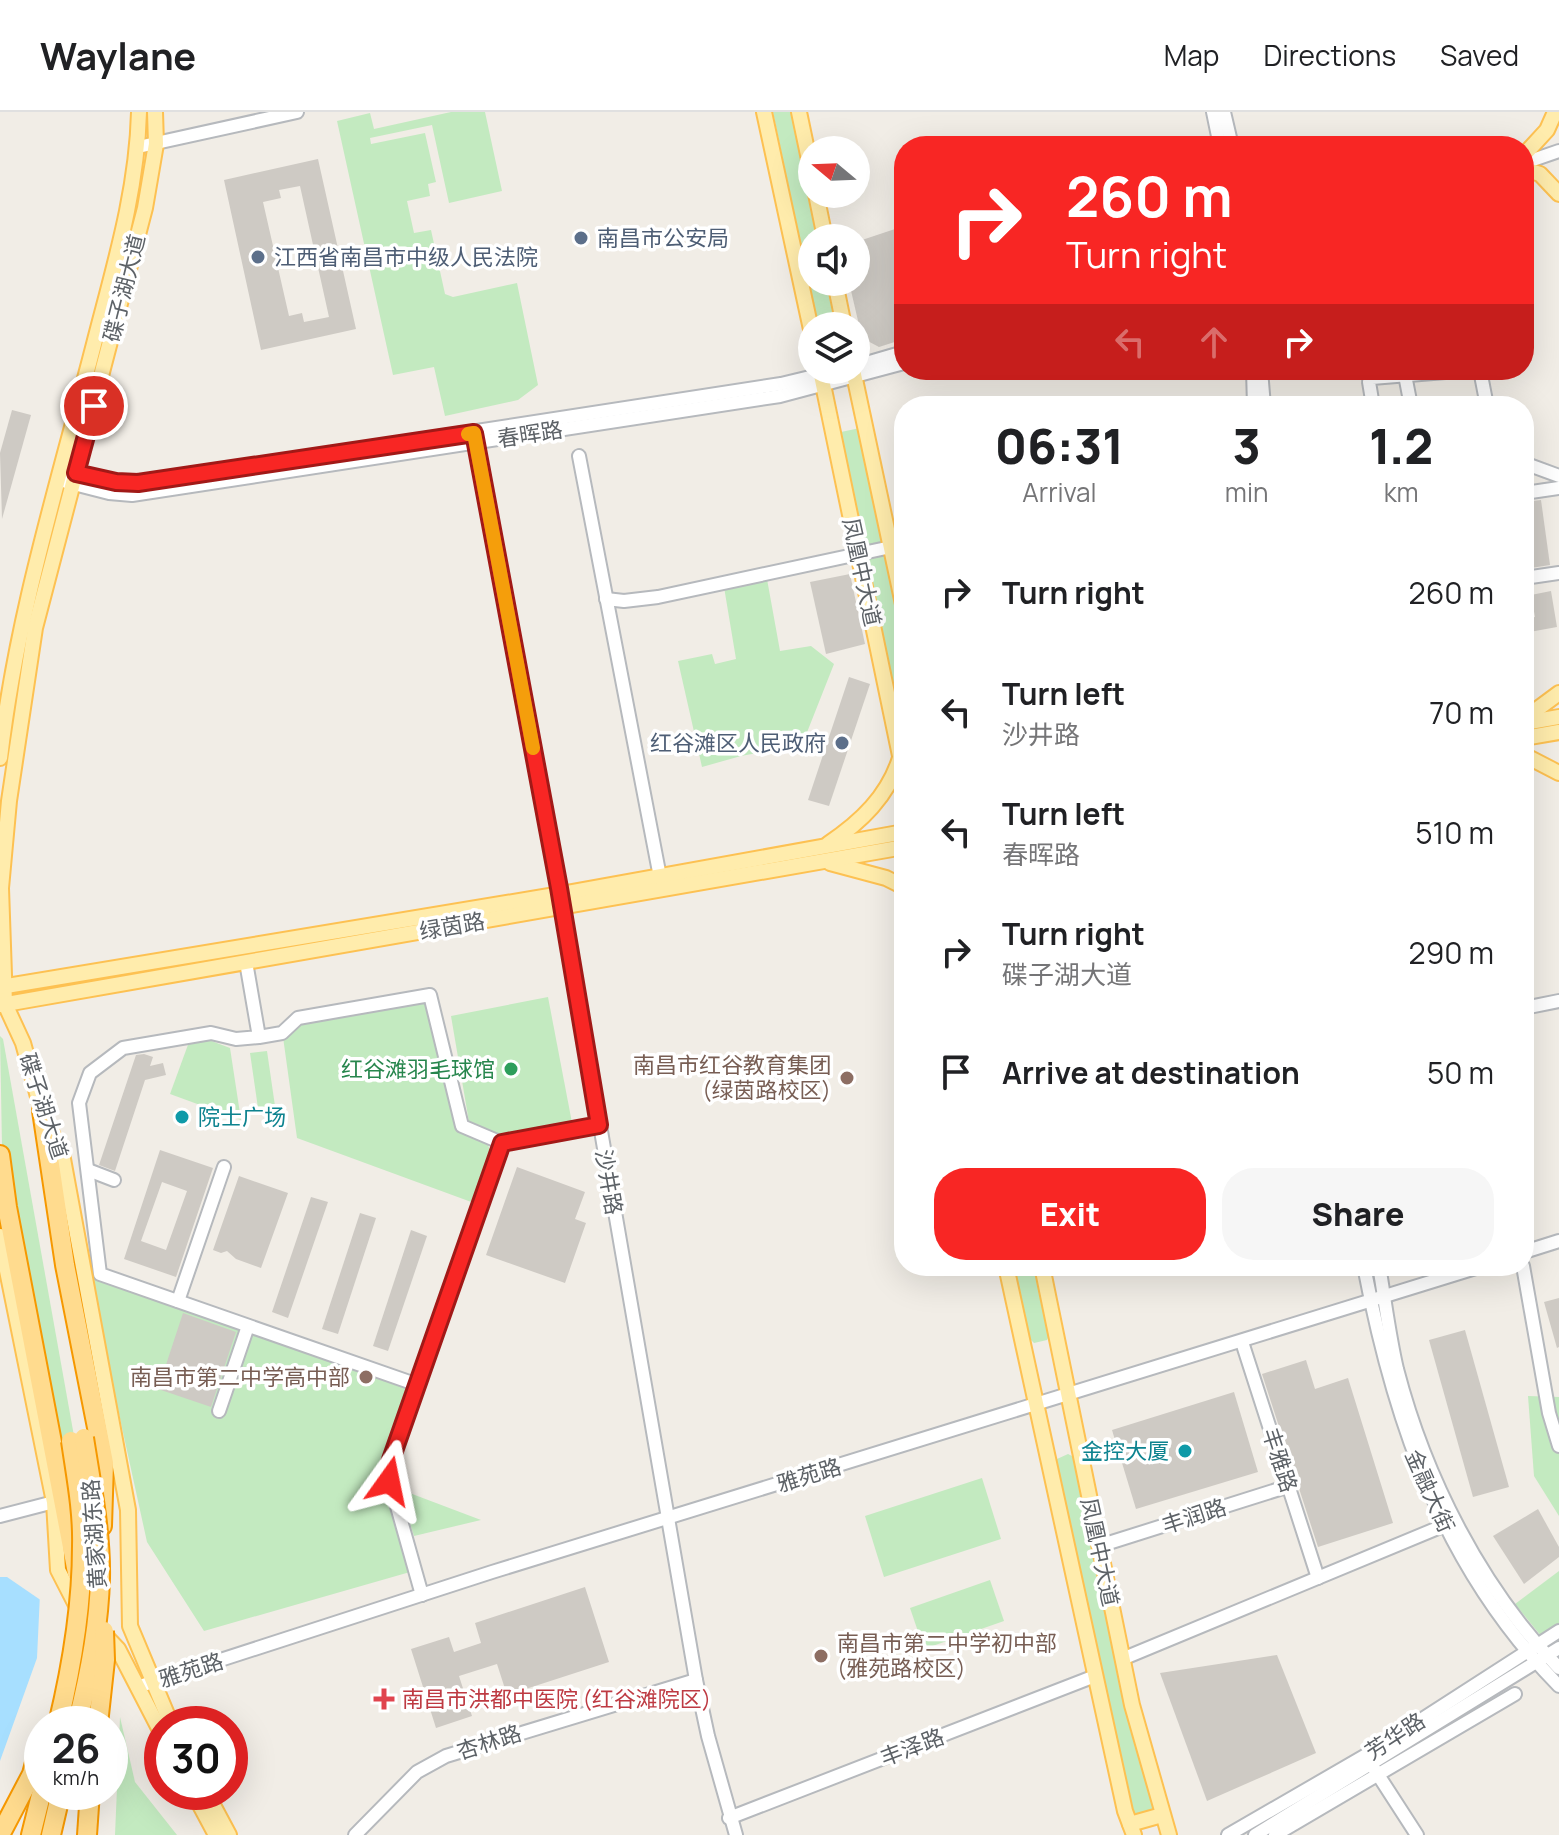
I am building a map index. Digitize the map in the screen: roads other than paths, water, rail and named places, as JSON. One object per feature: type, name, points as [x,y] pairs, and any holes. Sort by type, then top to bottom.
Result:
[{"type":"highway","points":[[42,1111],[65,1265],[104,1463],[100,1577],[105,1660],[100,1706]]},
{"type":"highway","points":[[0,1155],[7,1207],[80,1590],[50,1706]]},
{"type":"highway","name":"黄家湖东路","points":[[62,1706],[80,1590],[82,1544],[78,1439],[94,1500],[100,1577],[95,1635],[81,1706]]},
{"type":"highway","points":[[0,1835],[24,1789]]},
{"type":"highway","points":[[31,1835],[37,1810]]},
{"type":"highway","points":[[51,1835],[57,1810]]},
{"type":"highway","points":[[87,1835],[89,1810]]},
{"type":"main road","name":"碟子湖大道","points":[[139,112],[138,147],[128,218],[67,476],[22,698],[1,888],[2,1004],[23,1043],[42,1111],[63,1159],[128,1510],[130,1626],[152,1706]]},
{"type":"main road","name":"碟子湖大道","points":[[0,758],[24,618],[145,208],[156,144],[155,112]]},
{"type":"main road","points":[[764,112],[807,312]]},
{"type":"main road","points":[[799,112],[804,136]]},
{"type":"main road","points":[[1534,144],[1547,130],[1555,112]]},
{"type":"main road","points":[[1534,172],[1540,174],[1559,194]]},
{"type":"main road","name":"凤凰中大道","points":[[823,384],[894,728]]},
{"type":"main road","name":"凤凰中大道","points":[[857,384],[894,561]]},
{"type":"main road","points":[[1534,713],[1559,693]]},
{"type":"main road","points":[[1534,720],[1559,717]]},
{"type":"main road","points":[[1534,736],[1559,732]]},
{"type":"main road","points":[[1534,760],[1559,773]]},
{"type":"main road","points":[[894,775],[856,826],[822,854],[894,882]]},
{"type":"main road","name":"绿茵路","points":[[2,987],[561,900],[822,854],[894,835]]},
{"type":"main road","name":"绿茵路","points":[[2,1004],[499,918],[610,885],[822,854],[894,848]]},
{"type":"main road","name":"碟子湖大道","points":[[0,1236],[54,1502],[58,1570],[76,1605],[118,1649],[159,1706]]},
{"type":"main road","name":"凤凰中大道","points":[[1008,1276],[1095,1676],[1132,1830]]},
{"type":"main road","name":"凤凰中大道","points":[[1044,1276],[1122,1659],[1169,1835]]},
{"type":"main road","points":[[203,1810],[216,1835]]},
{"type":"main road","points":[[216,1810],[229,1835]]},
{"type":"main road","points":[[1132,1830],[1162,1815]]},
{"type":"street","points":[[138,147],[297,112]]},
{"type":"street","points":[[1213,112],[1218,136]]},
{"type":"street","points":[[1224,112],[1230,136]]},
{"type":"street","points":[[1534,152],[1559,144]]},
{"type":"street","points":[[1534,160],[1559,151]]},
{"type":"street","name":"春晖路","points":[[870,365],[894,356]]},
{"type":"street","name":"春晖路","points":[[870,368],[894,365]]},
{"type":"street","name":"春晖路","points":[[67,476],[132,495],[798,381]]},
{"type":"street","name":"沙井路","points":[[475,438],[561,900],[696,1680],[729,1818],[736,1835]]},
{"type":"street","points":[[579,456],[660,877]]},
{"type":"street","points":[[1534,467],[1559,476]]},
{"type":"street","points":[[1534,492],[1559,488]]},
{"type":"street","points":[[606,599],[624,601],[658,597],[891,547]]},
{"type":"street","points":[[1534,577],[1559,573]]},
{"type":"street","points":[[246,962],[259,1037]]},
{"type":"street","points":[[418,1385],[100,1274],[79,1103],[90,1073],[123,1048],[211,1033],[236,1039],[259,1037],[282,1033],[298,1018],[430,995],[462,1126],[502,1143],[599,1125]]},
{"type":"street","points":[[1534,1006],[1559,1001]]},
{"type":"street","points":[[422,1595],[387,1471],[502,1143]]},
{"type":"street","points":[[178,1301],[224,1167]]},
{"type":"street","points":[[88,1170],[114,1180]]},
{"type":"street","points":[[1534,1249],[1559,1241]]},
{"type":"street","name":"金融大街","points":[[1366,1276],[1400,1417],[1451,1522],[1538,1644],[1541,1659],[1559,1686]]},
{"type":"street","name":"金融大街","points":[[1381,1276],[1397,1367],[1414,1427],[1480,1589],[1526,1651],[1559,1668]]},
{"type":"street","name":"雅苑路","points":[[144,1685],[422,1595],[1451,1276]]},
{"type":"street","points":[[1525,1276],[1549,1413],[1559,1446]]},
{"type":"street","points":[[219,1411],[248,1326]]},
{"type":"street","name":"丰雅路","points":[[1242,1342],[1318,1578]]},
{"type":"street","name":"丰润路","points":[[1099,1546],[1289,1486]]},
{"type":"street","points":[[0,1516],[54,1502]]},
{"type":"street","points":[[1122,1659],[1451,1522]]},
{"type":"street","name":"芳华路","points":[[1228,1835],[1368,1754],[1559,1631]]},
{"type":"street","name":"芳华路","points":[[1255,1835],[1374,1769],[1559,1648]]},
{"type":"street","name":"丰泽路","points":[[729,1818],[1095,1676]]},
{"type":"street","name":"杏林路","points":[[355,1835],[417,1772],[446,1756],[696,1680]]},
{"type":"street","points":[[1275,1835],[1374,1769],[1515,1694]]},
{"type":"street","points":[[1374,1769],[1417,1835]]},
{"type":"water","points":[[0,1577],[7,1577],[58,1612],[45,1706],[24,1706],[24,1772],[0,1835]]},
{"type":"place","name":"南昌市公安局","points":[[581,238]]},
{"type":"place","name":"江西省南昌市中级人民法院","points":[[258,257]]},
{"type":"place","name":"红谷滩区人民政府","points":[[842,743]]},
{"type":"place","name":"红谷滩羽毛球馆","points":[[511,1069]]},
{"type":"place","name":"南昌市红谷教育集团 (绿茵路校区)","points":[[847,1078]]},
{"type":"place","name":"院士广场","points":[[182,1117]]},
{"type":"place","name":"南昌市第二中学高中部","points":[[366,1377]]},
{"type":"place","name":"金控大厦","points":[[1185,1451]]},
{"type":"place","name":"南昌市第二中学初中部 (雅苑路校区)","points":[[821,1656]]},
{"type":"place","name":"南昌市洪都中医院 (红谷滩院区)","points":[[384,1699]]}]
